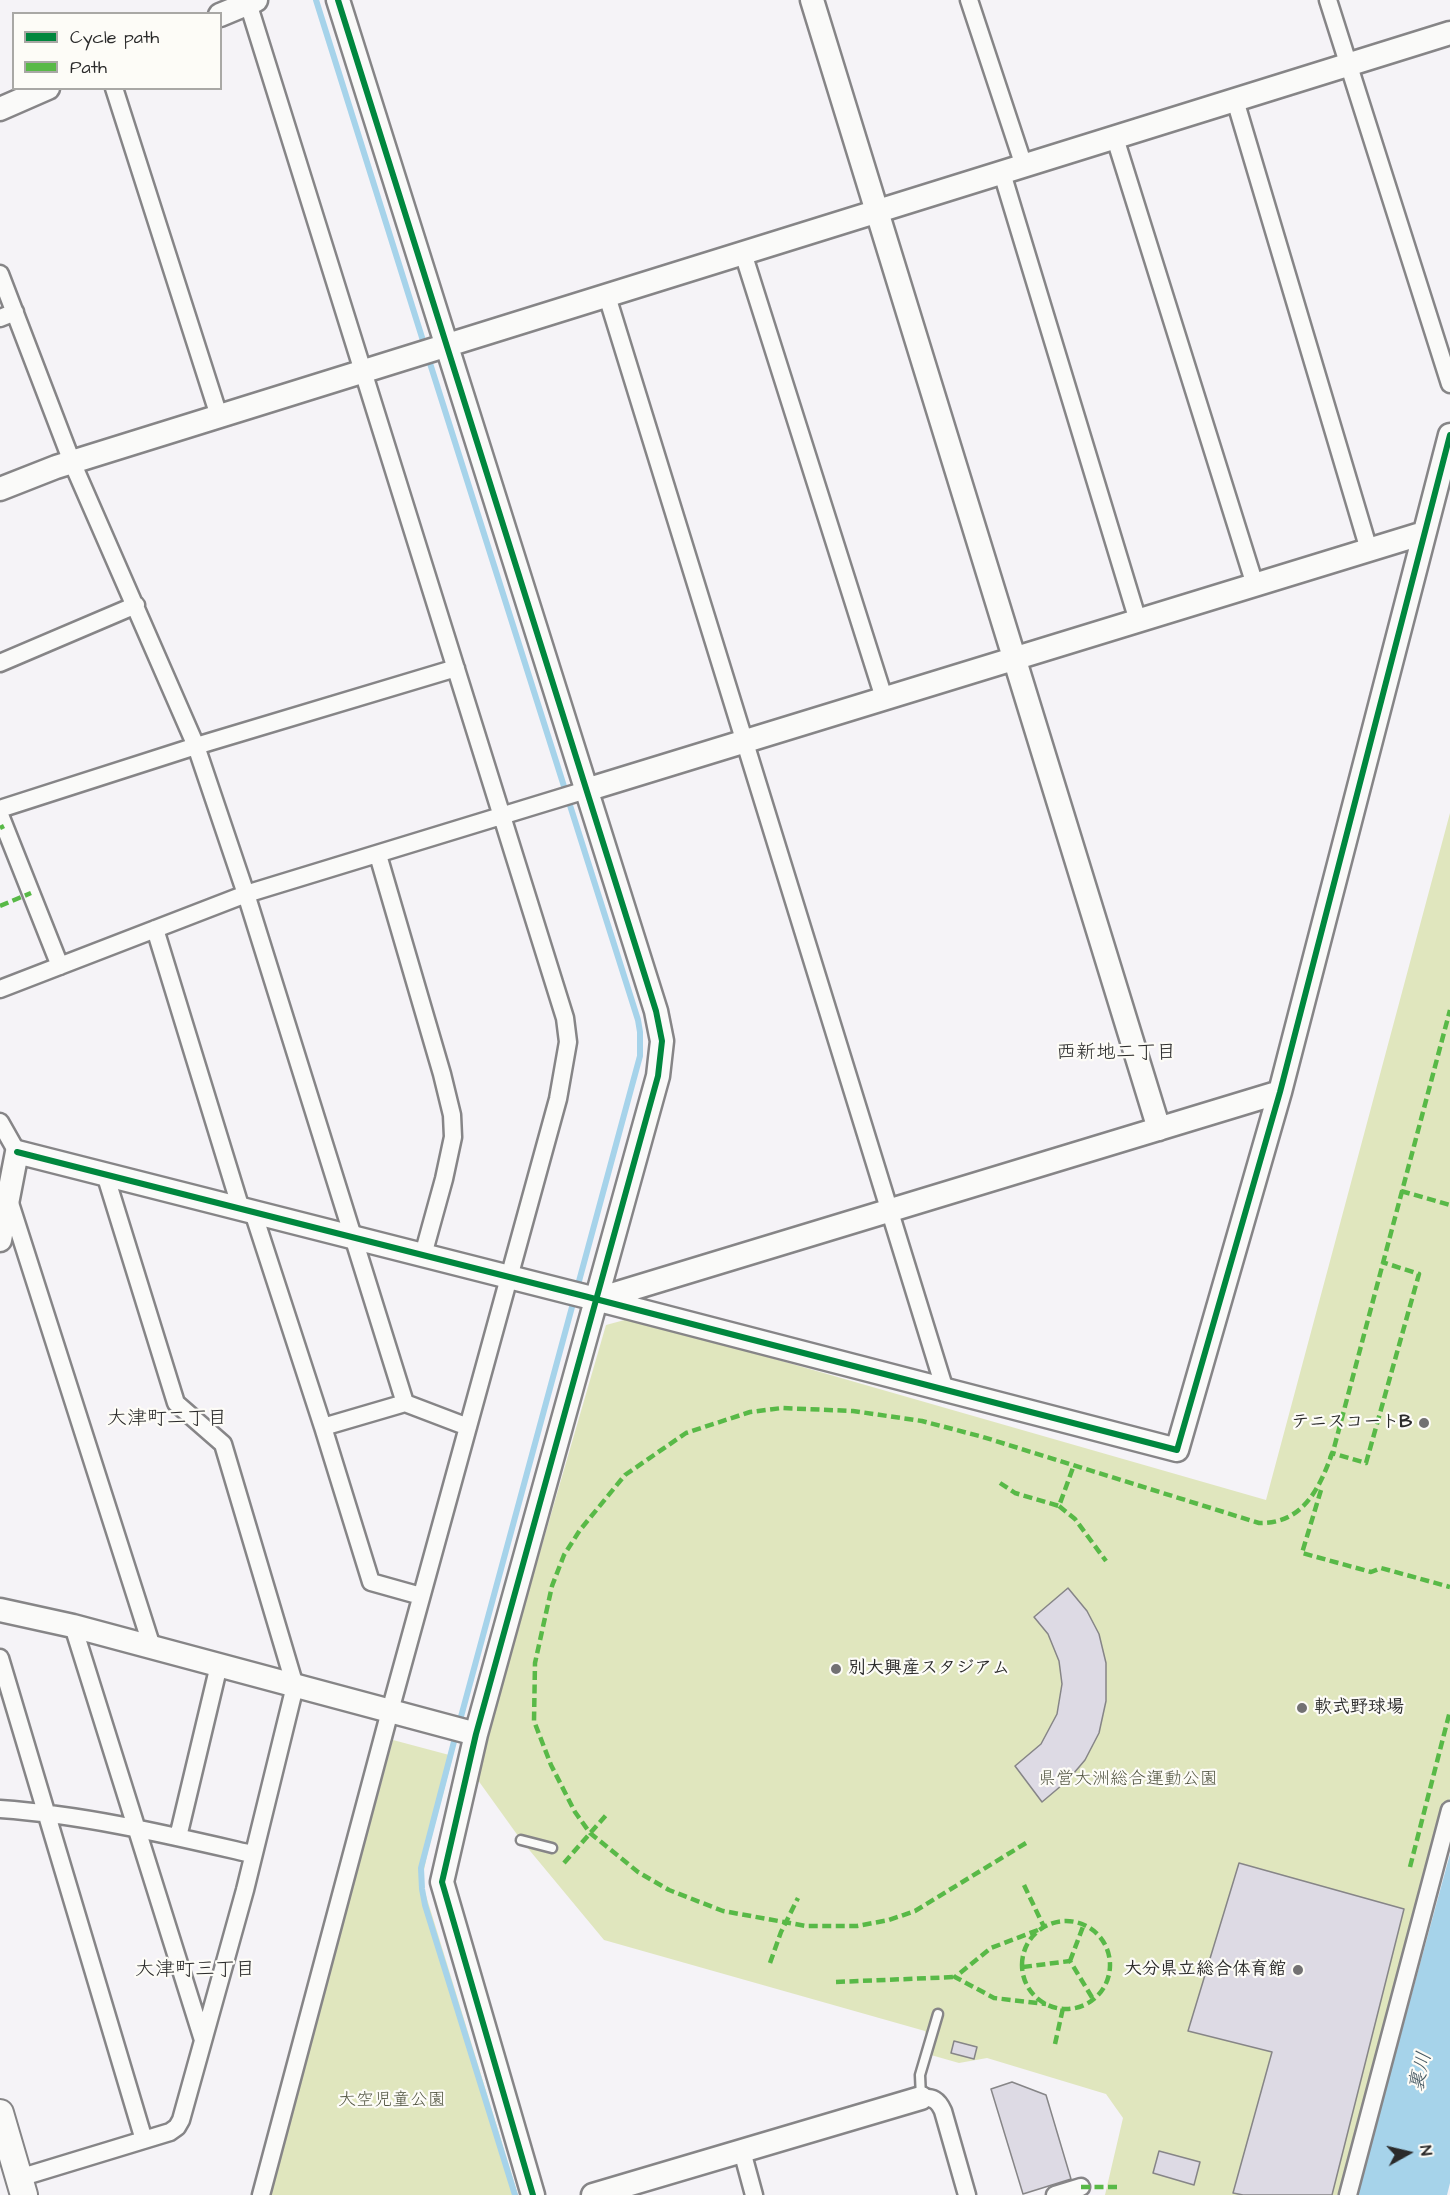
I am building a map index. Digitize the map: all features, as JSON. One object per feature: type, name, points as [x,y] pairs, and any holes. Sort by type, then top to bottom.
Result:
[{"type":"main road","points":[[0,2113],[22,2186]]},
{"type":"street","points":[[338,0],[433,350],[656,1011],[662,1041],[658,1076],[582,1295],[442,1882],[533,2195]]},
{"type":"street","points":[[812,0],[1159,1129]]},
{"type":"street","points":[[969,0],[1013,169],[1138,621]]},
{"type":"street","points":[[1328,0],[1450,384]]},
{"type":"street","points":[[222,14],[252,2],[363,371],[565,1018],[568,1042],[558,1099],[390,1711],[261,2195]]},
{"type":"street","points":[[0,489],[72,462],[1450,33]]},
{"type":"street","points":[[0,109],[43,90]]},
{"type":"street","points":[[115,90],[219,416]]},
{"type":"street","points":[[1235,100],[1369,550]]},
{"type":"street","points":[[1115,138],[1255,585]]},
{"type":"street","points":[[743,253],[884,698]]},
{"type":"street","points":[[0,274],[7,315],[136,604],[196,746],[246,894],[405,1403]]},
{"type":"street","points":[[607,296],[945,1390]]},
{"type":"street","points":[[17,1152],[582,1295],[1177,1450],[1280,1092],[1450,435]]},
{"type":"street","points":[[0,989],[246,894],[1424,533]]},
{"type":"street","points":[[0,663],[136,604]]},
{"type":"street","points":[[0,809],[196,746],[456,668]]},
{"type":"street","points":[[0,815],[60,966]]},
{"type":"street","points":[[378,855],[452,1115],[451,1148],[423,1255]]},
{"type":"street","points":[[155,930],[247,1210],[323,1427],[371,1582],[422,1596]]},
{"type":"street","points":[[582,1295],[890,1210],[1280,1092]]},
{"type":"street","points":[[0,1122],[17,1152],[0,1240]]},
{"type":"street","points":[[22,2186],[170,2132],[181,2120],[244,1890],[296,1686],[223,1444],[176,1403],[105,1174]]},
{"type":"street","points":[[8,1196],[152,1647]]},
{"type":"street","points":[[323,1427],[405,1403],[468,1427]]},
{"type":"street","points":[[0,1610],[73,1626],[476,1734]]},
{"type":"street","points":[[73,1626],[203,2040]]},
{"type":"street","points":[[0,1658],[144,2140]]},
{"type":"street","points":[[178,1837],[219,1665]]},
{"type":"street","points":[[0,1809],[46,1812],[138,1828],[252,1854]]},
{"type":"street","points":[[1348,2195],[1450,1810]]},
{"type":"street","points":[[593,2195],[930,2097],[939,2101],[943,2111],[967,2195]]},
{"type":"street","points":[[741,2151],[754,2195]]},
{"type":"street","points":[[1055,2195],[1081,2187]]},
{"type":"lane","points":[[521,1840],[552,1848]]},
{"type":"lane","points":[[921,2098],[920,2075],[938,2014]]},
{"type":"green space","name":"県営大洲総合運動公園","points":[[1450,813],[1450,1798],[1344,2195],[1105,2195],[1123,2118],[1106,2094],[987,2058],[959,2063],[931,2055],[925,2031],[604,1940],[521,1840],[475,1776],[606,1325],[632,1318],[1266,1500]]},
{"type":"green space","name":"大空児童公園","points":[[393,1740],[453,1756],[428,1851],[424,1870],[424,1889],[518,2195],[269,2195]]},
{"type":"water","name":"裏川","points":[[1450,1854],[1450,2183],[1447,2195],[1357,2195]]},
{"type":"building","points":[[1068,1588],[1087,1611],[1099,1634],[1106,1663],[1106,1701],[1099,1733],[1085,1760],[1068,1780],[1042,1802],[1015,1766],[1041,1744],[1057,1714],[1062,1684],[1059,1661],[1048,1634],[1034,1617]]},
{"type":"building","name":"大分県立総合体育館","points":[[1239,1863],[1404,1909],[1332,2195],[1233,2193],[1272,2052],[1188,2031]]},
{"type":"building","points":[[954,2041],[977,2047],[974,2059],[951,2053]]},
{"type":"building","points":[[1012,2082],[1046,2095],[1071,2179],[1023,2194],[991,2089]]},
{"type":"building","points":[[1159,2151],[1200,2162],[1194,2185],[1153,2173]]},
{"type":"waterway","points":[[316,0],[425,347]]},
{"type":"waterway","points":[[428,357],[640,1032],[640,1056],[459,1724]]},
{"type":"waterway","points":[[456,1734],[421,1868],[422,1889],[515,2195]]},
{"type":"marked path","points":[[0,828],[4,826]]},
{"type":"marked path","points":[[0,906],[31,893]]},
{"type":"marked path","points":[[1026,1843],[915,1911],[889,1920],[857,1926],[806,1926],[723,1911],[669,1890],[638,1872],[590,1833],[575,1812],[551,1765],[534,1721],[535,1663],[552,1586],[564,1555],[580,1530],[625,1475],[686,1433],[750,1412],[782,1408],[853,1411],[922,1421],[983,1437],[1259,1523],[1275,1522],[1288,1517],[1309,1500],[1317,1488],[1334,1448],[1450,1010]]},
{"type":"marked path","points":[[1401,1191],[1450,1205]]},
{"type":"marked path","points":[[1330,1458],[1332,1453],[1366,1463],[1419,1274],[1382,1262]]},
{"type":"marked path","points":[[1000,1483],[1015,1493],[1059,1506],[1074,1465]]},
{"type":"marked path","points":[[1321,1490],[1302,1553],[1371,1572],[1381,1568],[1450,1587]]},
{"type":"marked path","points":[[1059,1506],[1075,1519],[1106,1561]]},
{"type":"marked path","points":[[1410,1867],[1450,1711]]},
{"type":"marked path","points":[[564,1863],[607,1814]]},
{"type":"marked path","points":[[1024,1885],[1044,1927]]},
{"type":"marked path","points":[[770,1963],[781,1932],[798,1898]]},
{"type":"marked path","points":[[1066,1921],[1083,1925],[1097,1934],[1106,1948],[1110,1965],[1106,1982],[1097,1996],[1083,2005],[1066,2009],[1049,2005],[1035,1996],[1026,1982],[1022,1965],[1026,1948],[1035,1934],[1049,1925],[1066,1921]]},
{"type":"marked path","points":[[1070,1961],[1084,1924]]},
{"type":"marked path","points":[[1038,1930],[991,1948],[955,1977],[994,1998],[1046,2004]]},
{"type":"marked path","points":[[1023,1967],[1070,1961],[1093,1999]]},
{"type":"marked path","points":[[836,1982],[955,1977]]},
{"type":"marked path","points":[[1055,2044],[1063,2008]]},
{"type":"marked path","points":[[1081,2187],[1117,2187]]},
{"type":"cycle path","points":[[338,0],[656,1011],[662,1041],[658,1076],[476,1734],[442,1882],[533,2195]]},
{"type":"cycle path","points":[[17,1152],[1177,1450],[1280,1092],[1450,435]]},
{"type":"place","name":"テニスコートB","points":[[1424,1423]]},
{"type":"place","name":"別大興産スタジアム","points":[[836,1669]]},
{"type":"place","name":"軟式野球場","points":[[1302,1708]]},
{"type":"place","name":"大分県立総合体育館","points":[[1298,1970]]},
{"type":"district","name":"西新地二丁目","points":[[1116,1054]]},
{"type":"district","name":"大津町二丁目","points":[[167,1420]]},
{"type":"district","name":"大津町三丁目","points":[[195,1971]]}]
